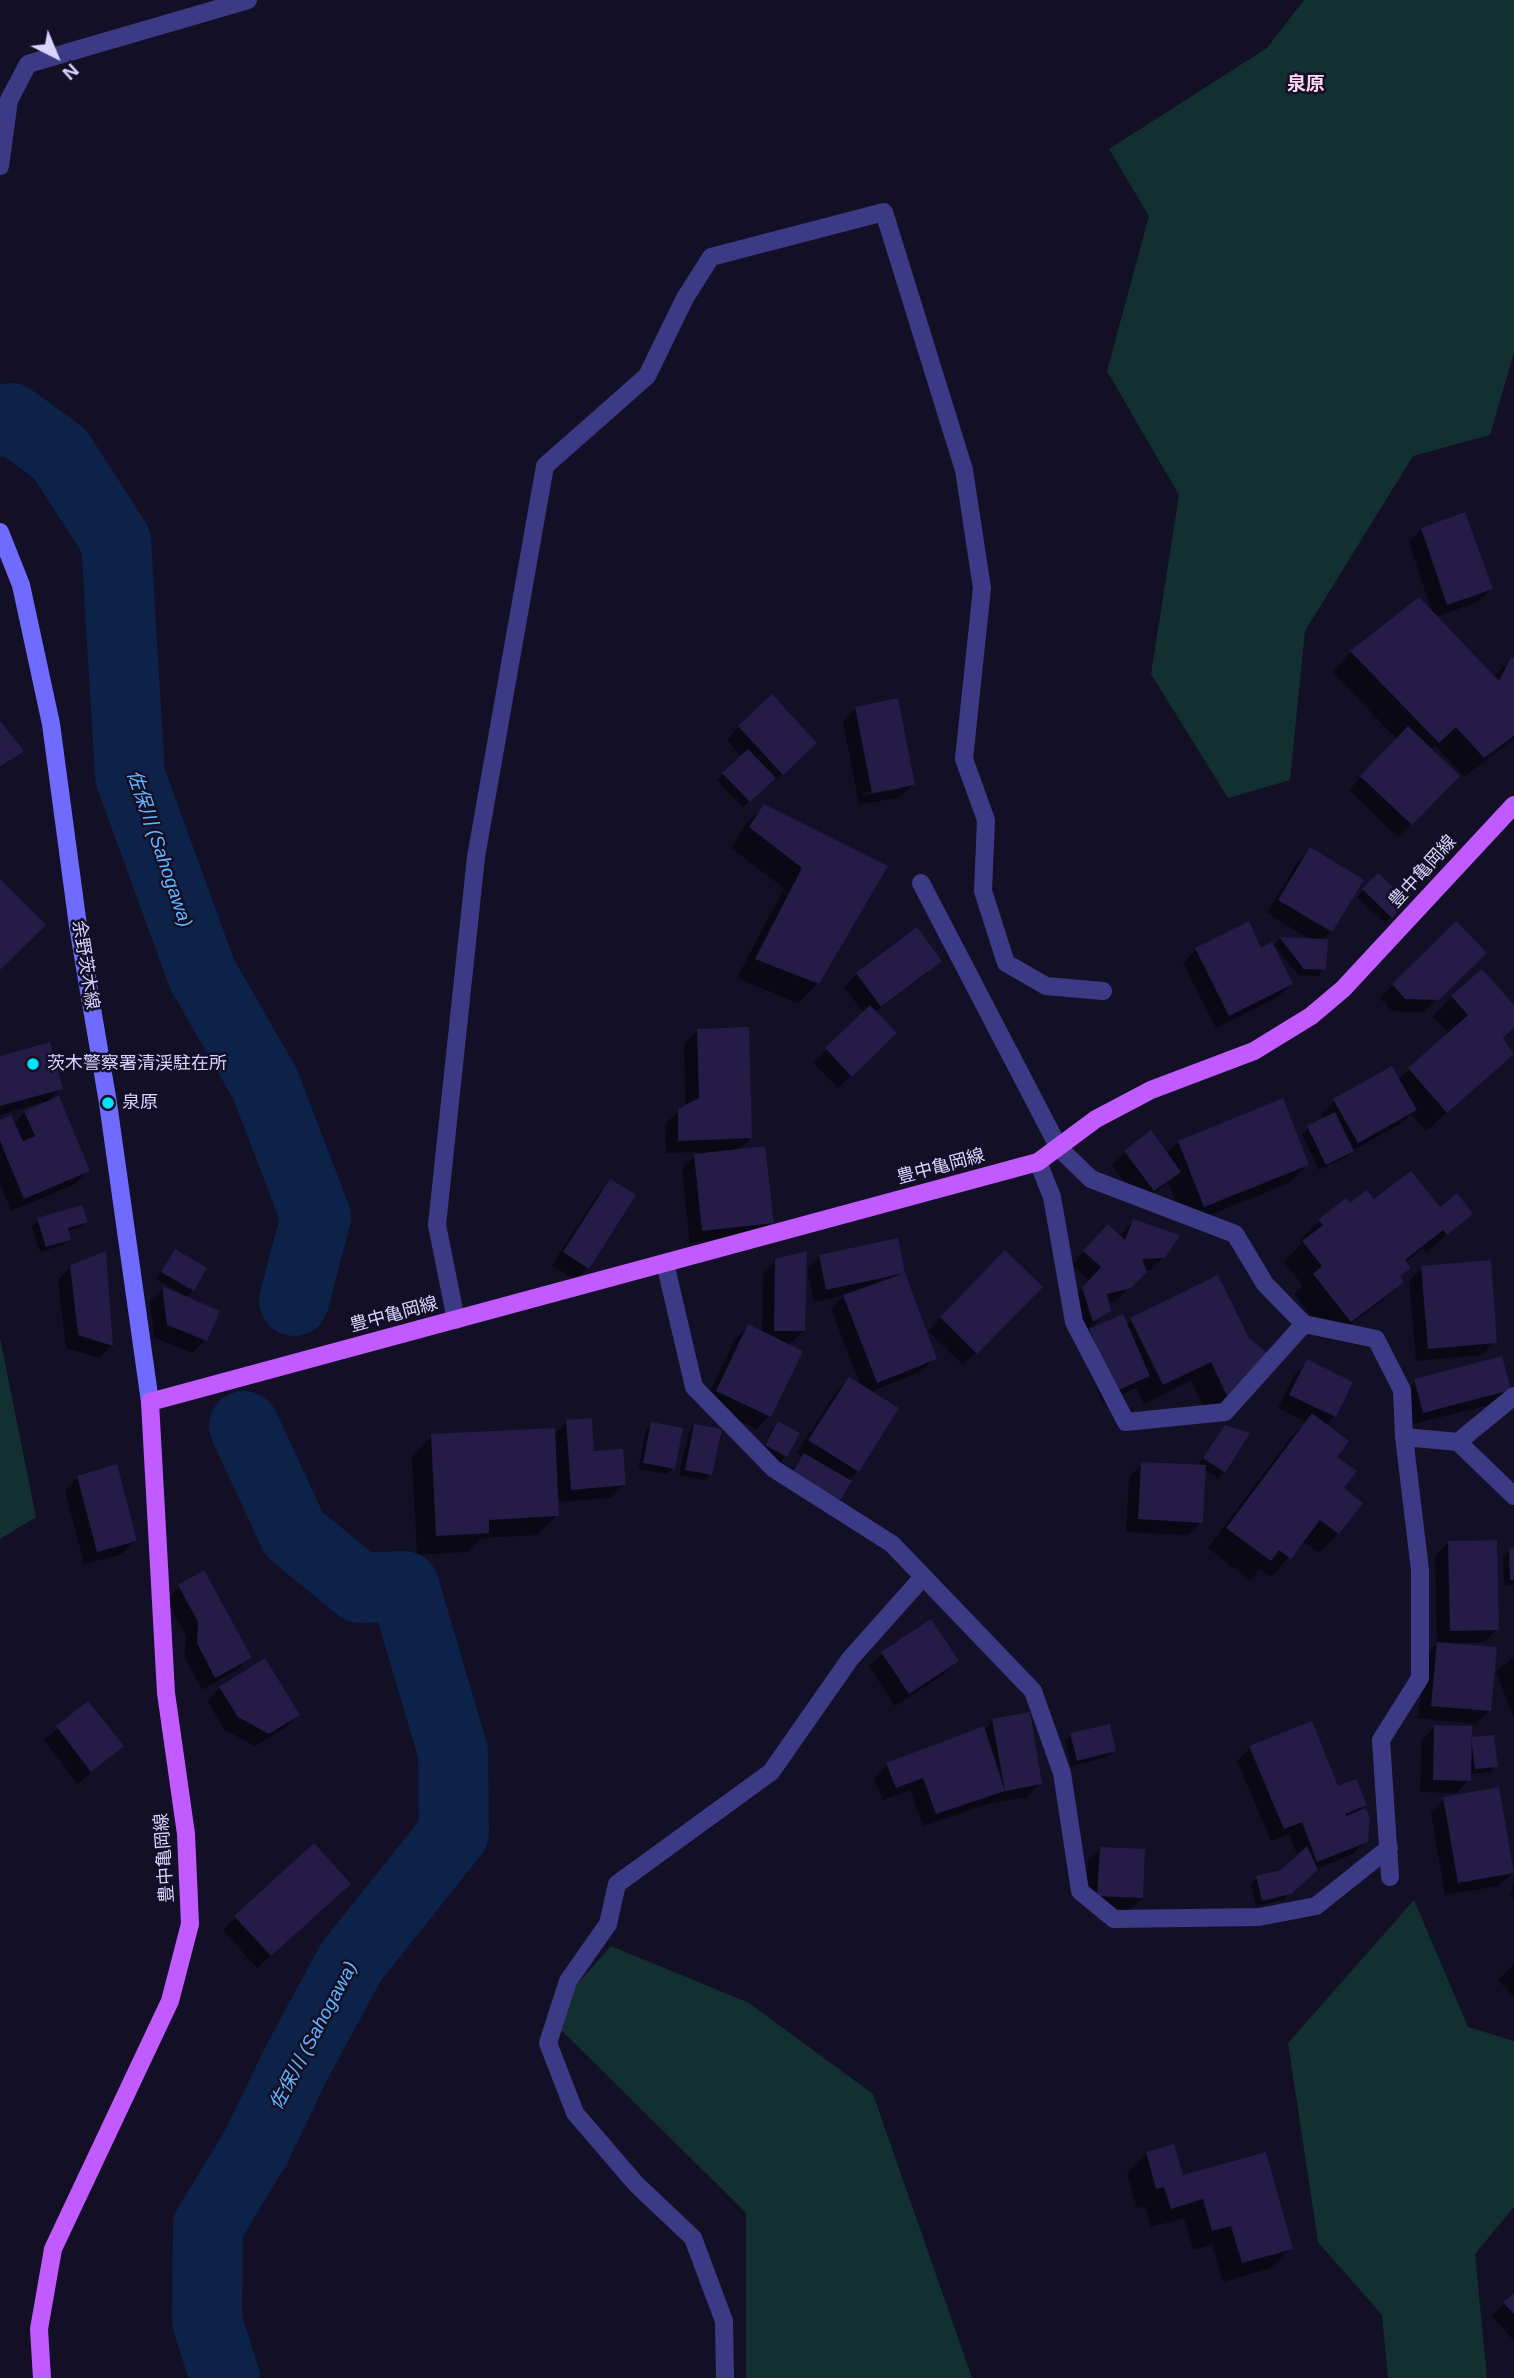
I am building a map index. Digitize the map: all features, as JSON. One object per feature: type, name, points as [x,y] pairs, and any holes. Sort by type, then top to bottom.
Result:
[{"type":"main road","name":"余野茨木線","points":[[0,532],[21,585],[51,724],[78,926],[108,1103],[150,1402]]},
{"type":"main road","name":"豊中亀岡線","points":[[42,2378],[39,2329],[53,2249],[170,2001],[190,1924],[186,1834],[166,1693],[150,1402],[1038,1162],[1096,1119],[1151,1090],[1254,1051],[1311,1016],[1343,989],[1514,804]]},
{"type":"street","points":[[0,166],[9,100],[28,64],[248,0]]},
{"type":"street","points":[[456,1320],[437,1225],[438,1211],[476,856],[545,466],[647,376],[685,298],[711,257],[884,212],[964,470],[982,588],[964,759],[986,820],[983,891],[1006,963],[1046,986],[1103,991]]},
{"type":"street","points":[[921,883],[1059,1148],[1091,1179],[1235,1234],[1265,1284],[1304,1324],[1376,1339],[1402,1390],[1404,1437],[1420,1570],[1420,1678],[1381,1740],[1390,1877]]},
{"type":"street","points":[[1038,1162],[1052,1197],[1074,1322],[1126,1422],[1225,1412],[1304,1324]]},
{"type":"street","points":[[665,1263],[694,1387],[774,1469],[892,1544],[1033,1690],[1062,1773],[1080,1891],[1114,1919],[1259,1917],[1316,1906],[1389,1848]]},
{"type":"street","points":[[1458,1442],[1514,1396]]},
{"type":"street","points":[[1404,1437],[1458,1442],[1514,1496]]},
{"type":"street","points":[[726,2378],[724,2321],[693,2238],[636,2184],[575,2113],[548,2043],[568,1981],[608,1924],[617,1884],[771,1772],[850,1659],[923,1577]]},
{"type":"green space","points":[[1304,0],[1514,0],[1514,353],[1490,435],[1413,456],[1305,631],[1290,780],[1228,798],[1151,674],[1179,495],[1107,371],[1149,216],[1109,149],[1267,48]]},
{"type":"green space","points":[[0,1338],[36,1517],[0,1539]]},
{"type":"green space","points":[[1414,1900],[1468,2027],[1514,2041],[1514,2207],[1475,2254],[1487,2378],[1388,2378],[1382,2315],[1318,2242],[1288,2043]]},
{"type":"green space","points":[[611,1946],[749,2003],[873,2094],[972,2378],[746,2378],[746,2213],[548,2017]]},
{"type":"building","points":[[1465,512],[1493,589],[1447,605],[1421,528]]},
{"type":"building","points":[[1419,597],[1499,681],[1511,657],[1514,658],[1514,736],[1484,758],[1456,727],[1439,743],[1350,651]]},
{"type":"building","points":[[772,694],[817,743],[783,775],[738,726]]},
{"type":"building","points":[[898,698],[915,785],[872,793],[855,707]]},
{"type":"building","points":[[0,721],[24,751],[0,767]]},
{"type":"building","points":[[1408,726],[1460,776],[1412,825],[1360,776]]},
{"type":"building","points":[[748,749],[776,778],[750,802],[722,773]]},
{"type":"building","points":[[764,804],[888,866],[819,984],[755,959],[802,868],[749,827]]},
{"type":"building","points":[[1310,847],[1364,880],[1332,932],[1278,900]]},
{"type":"building","points":[[1378,873],[1408,901],[1392,918],[1362,889]]},
{"type":"building","points":[[0,879],[46,925],[0,970]]},
{"type":"building","points":[[1249,921],[1261,948],[1272,942],[1293,984],[1229,1016],[1195,948]]},
{"type":"building","points":[[1456,921],[1487,953],[1439,1000],[1405,999],[1392,984]]},
{"type":"building","points":[[917,927],[942,961],[881,1007],[856,973]]},
{"type":"building","points":[[1279,937],[1328,939],[1326,970],[1304,969]]},
{"type":"building","points":[[1482,969],[1514,1005],[1514,1028],[1503,1038],[1514,1054],[1447,1113],[1408,1068],[1468,1015],[1451,996]]},
{"type":"building","points":[[870,1005],[897,1033],[852,1077],[825,1048]]},
{"type":"building","points":[[749,1027],[752,1138],[678,1141],[678,1109],[699,1098],[697,1029]]},
{"type":"building","points":[[50,1042],[63,1089],[0,1106],[0,1056]]},
{"type":"building","points":[[1392,1066],[1417,1110],[1358,1143],[1333,1099]]},
{"type":"building","points":[[59,1096],[90,1171],[24,1199],[0,1141],[0,1120],[11,1115],[23,1141],[35,1136],[24,1111]]},
{"type":"building","points":[[1283,1098],[1309,1165],[1204,1207],[1178,1141]]},
{"type":"building","points":[[1335,1112],[1354,1151],[1326,1165],[1307,1126]]},
{"type":"building","points":[[1151,1130],[1181,1172],[1154,1191],[1124,1151]]},
{"type":"building","points":[[765,1146],[774,1223],[702,1231],[694,1154]]},
{"type":"building","points":[[1411,1171],[1440,1207],[1457,1193],[1473,1214],[1447,1235],[1443,1230],[1405,1260],[1411,1268],[1400,1276],[1404,1282],[1351,1322],[1313,1274],[1322,1266],[1302,1241],[1323,1225],[1318,1220],[1346,1198],[1350,1203],[1367,1190],[1374,1199]]},
{"type":"building","points":[[610,1179],[636,1195],[589,1269],[563,1252]]},
{"type":"building","points":[[82,1205],[88,1222],[68,1228],[71,1240],[46,1247],[37,1218]]},
{"type":"building","points":[[1133,1219],[1180,1235],[1165,1258],[1142,1259],[1147,1272],[1131,1288],[1107,1294],[1111,1311],[1093,1322],[1082,1288],[1101,1267],[1083,1251],[1108,1224],[1125,1240]]},
{"type":"building","points":[[898,1238],[905,1273],[826,1290],[819,1255]]},
{"type":"building","points":[[175,1249],[207,1268],[194,1291],[161,1272]]},
{"type":"building","points":[[1005,1250],[1043,1287],[977,1354],[940,1317]]},
{"type":"building","points":[[106,1251],[113,1346],[78,1335],[70,1265]]},
{"type":"building","points":[[807,1251],[805,1331],[774,1331],[775,1259]]},
{"type":"building","points":[[1491,1260],[1497,1343],[1428,1349],[1421,1266]]},
{"type":"building","points":[[905,1273],[937,1359],[877,1383],[843,1295]]},
{"type":"building","points":[[1218,1275],[1249,1338],[1267,1353],[1228,1398],[1211,1362],[1163,1385],[1130,1318]]},
{"type":"building","points":[[162,1286],[220,1311],[207,1341],[167,1325]]},
{"type":"building","points":[[1123,1314],[1150,1376],[1116,1391],[1089,1329]]},
{"type":"building","points":[[748,1324],[803,1351],[771,1417],[716,1391]]},
{"type":"building","points":[[1502,1356],[1511,1390],[1423,1413],[1414,1379]]},
{"type":"building","points":[[1307,1359],[1353,1382],[1336,1417],[1289,1395]]},
{"type":"building","points":[[849,1377],[899,1408],[859,1472],[808,1440]]},
{"type":"building","points":[[1312,1413],[1349,1441],[1337,1457],[1357,1471],[1344,1488],[1363,1503],[1339,1534],[1320,1520],[1291,1559],[1279,1550],[1271,1561],[1226,1528]]},
{"type":"building","points":[[592,1418],[594,1451],[623,1449],[626,1485],[571,1490],[566,1420]]},
{"type":"building","points":[[778,1421],[800,1433],[787,1457],[765,1445]]},
{"type":"building","points":[[651,1422],[683,1428],[675,1469],[643,1463]]},
{"type":"building","points":[[694,1424],[722,1429],[712,1475],[685,1470]]},
{"type":"building","points":[[1225,1425],[1250,1433],[1225,1473],[1203,1458]]},
{"type":"building","points":[[555,1428],[559,1516],[489,1520],[489,1533],[436,1536],[431,1434]]},
{"type":"building","points":[[804,1453],[852,1481],[840,1500],[792,1473]]},
{"type":"building","points":[[1141,1462],[1206,1465],[1203,1523],[1138,1519]]},
{"type":"building","points":[[117,1464],[137,1541],[97,1552],[77,1476]]},
{"type":"building","points":[[1497,1540],[1499,1630],[1450,1631],[1448,1541]]},
{"type":"building","points":[[1514,1548],[1514,1580],[1510,1580],[1509,1549]]},
{"type":"building","points":[[204,1570],[252,1658],[215,1678],[197,1643],[198,1622],[178,1585]]},
{"type":"building","points":[[931,1619],[959,1661],[909,1694],[881,1652]]},
{"type":"building","points":[[1437,1642],[1497,1647],[1491,1711],[1431,1706]]},
{"type":"building","points":[[265,1658],[300,1715],[269,1734],[238,1717],[219,1687]]},
{"type":"building","points":[[88,1701],[124,1746],[91,1772],[56,1726]]},
{"type":"building","points":[[1030,1712],[1042,1784],[1005,1791],[992,1719]]},
{"type":"building","points":[[1312,1721],[1338,1786],[1356,1779],[1367,1805],[1345,1814],[1346,1816],[1366,1808],[1370,1818],[1368,1842],[1317,1862],[1302,1822],[1284,1829],[1249,1746]]},
{"type":"building","points":[[1110,1724],[1116,1751],[1077,1761],[1070,1733]]},
{"type":"building","points":[[1434,1725],[1472,1726],[1471,1781],[1433,1780]]},
{"type":"building","points":[[984,1726],[1005,1791],[936,1814],[923,1778],[896,1788],[886,1763]]},
{"type":"building","points":[[1494,1735],[1498,1767],[1475,1769],[1471,1737]]},
{"type":"building","points":[[1499,1787],[1514,1873],[1458,1883],[1443,1797]]},
{"type":"building","points":[[314,1843],[351,1884],[271,1956],[234,1916]]},
{"type":"building","points":[[1307,1846],[1318,1870],[1291,1894],[1262,1901],[1256,1876],[1281,1870]]},
{"type":"building","points":[[1100,1847],[1145,1849],[1143,1898],[1097,1896]]},
{"type":"building","points":[[1174,2144],[1183,2175],[1266,2152],[1293,2249],[1242,2263],[1231,2226],[1212,2231],[1203,2199],[1171,2209],[1164,2187],[1156,2189],[1146,2152]]},
{"type":"building","points":[[1514,2293],[1514,2314],[1503,2302]]},
{"type":"waterway","name":"佐保川 (Sahogawa)","points":[[0,422],[11,418],[60,454],[116,541],[130,776],[202,974],[265,1084],[316,1217],[294,1301]]},
{"type":"waterway","name":"佐保川 (Sahogawa)","points":[[225,2378],[207,2321],[208,2226],[256,2147],[297,2062],[351,1962],[454,1833],[453,1752],[404,1586],[360,1588],[294,1534],[244,1426]]},
{"type":"place","name":"茨木警察署清渓駐在所","points":[[33,1064]]},
{"type":"place","name":"泉原","points":[[108,1103]]},
{"type":"district","name":"泉原","points":[[1306,85]]}]
